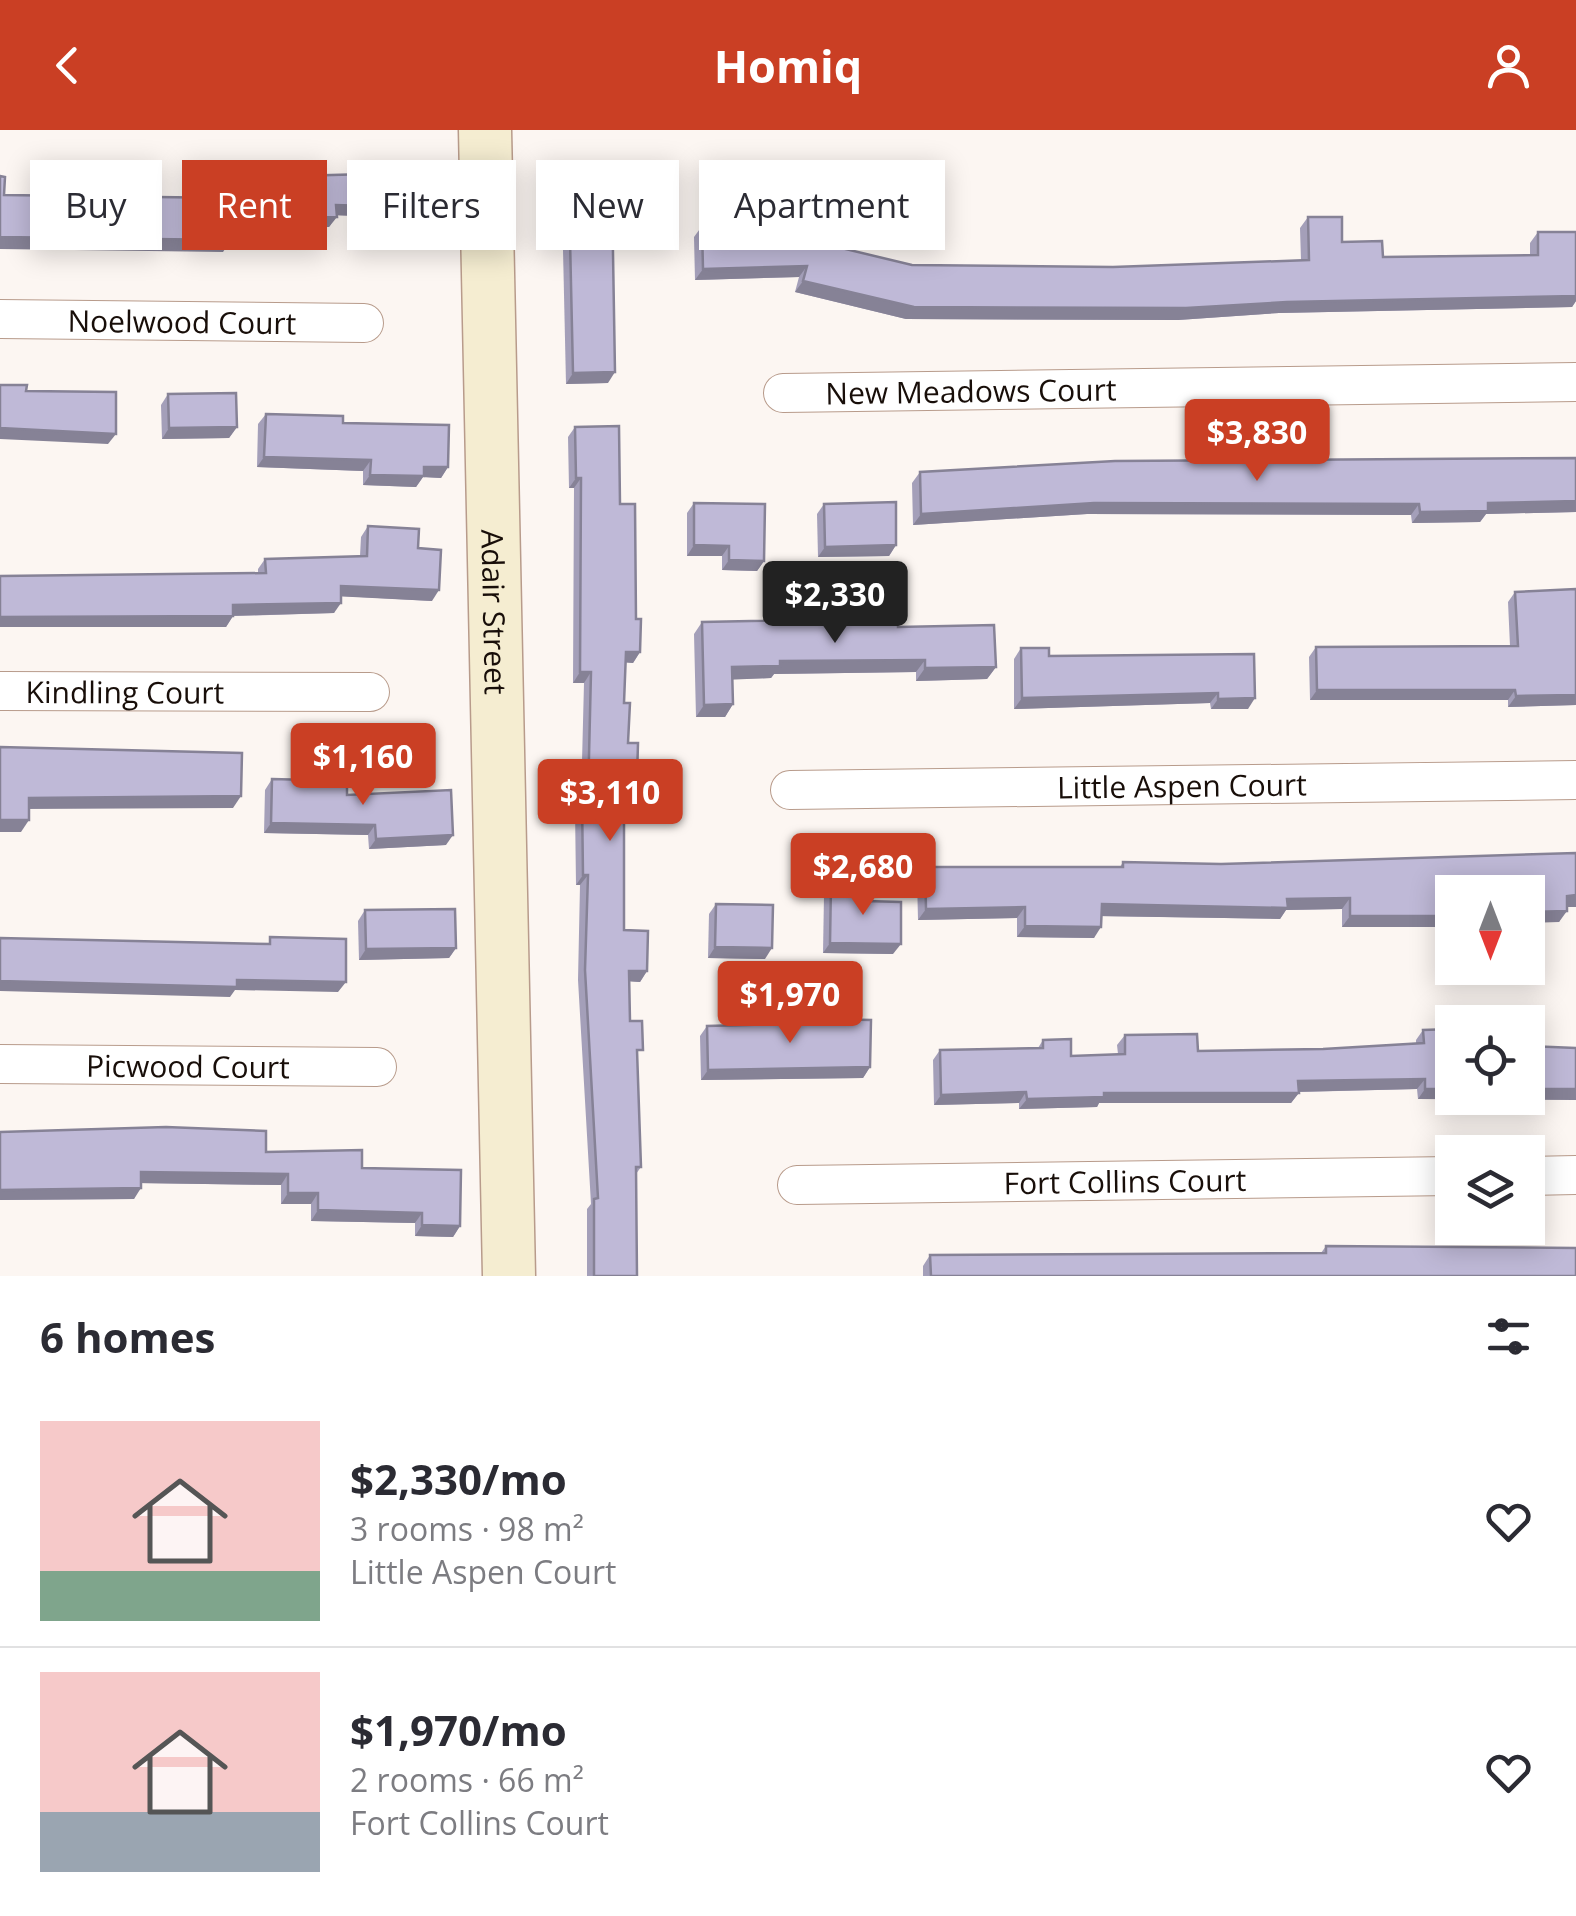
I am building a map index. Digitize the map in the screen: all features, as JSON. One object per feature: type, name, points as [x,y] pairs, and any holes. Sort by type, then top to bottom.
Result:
[{"type":"street","name":"Adair Street","points":[[485,130],[509,1276]]},
{"type":"street","name":"Noelwood Court","points":[[0,318],[364,323]]},
{"type":"street","name":"New Meadows Court","points":[[782,393],[1576,382]]},
{"type":"street","name":"Kindling Court","points":[[0,691],[370,692]]},
{"type":"street","name":"Little Aspen Court","points":[[790,790],[1576,780]]},
{"type":"street","name":"Picwood Court","points":[[0,1064],[377,1067]]},
{"type":"street","points":[[1545,1176],[1576,1175]]},
{"type":"street","name":"Fort Collins Court","points":[[796,1185],[1435,1176]]},
{"type":"building","points":[[327,175],[347,175],[347,205],[336,205],[337,217],[327,217]]},
{"type":"building","points":[[0,176],[5,177],[4,195],[30,195],[30,237],[0,237]]},
{"type":"building","points":[[162,197],[182,197],[182,239],[162,239]]},
{"type":"building","points":[[1308,217],[1342,217],[1342,242],[1382,241],[1383,257],[1538,255],[1538,232],[1576,232],[1576,296],[1186,308],[914,307],[803,281],[807,266],[703,269],[703,250],[850,250],[912,265],[1113,267],[1309,260]]},
{"type":"building","points":[[570,250],[613,250],[615,372],[573,373]]},
{"type":"building","points":[[0,385],[27,385],[26,391],[116,392],[116,434],[0,428]]},
{"type":"building","points":[[236,393],[237,427],[169,428],[168,394]]},
{"type":"building","points":[[266,414],[343,416],[343,423],[449,425],[448,467],[424,467],[424,476],[370,475],[371,460],[264,457]]},
{"type":"building","points":[[619,426],[620,504],[635,504],[636,619],[641,619],[640,652],[626,652],[624,703],[630,703],[628,743],[638,743],[637,779],[624,779],[624,930],[648,931],[647,971],[629,971],[630,1021],[642,1021],[643,1050],[637,1050],[641,1167],[636,1167],[637,1276],[594,1276],[594,1199],[598,1198],[585,970],[588,875],[583,875],[582,799],[588,799],[591,672],[580,672],[581,478],[576,478],[575,427]]},
{"type":"building","points":[[1576,458],[1576,501],[1488,503],[1488,511],[1420,512],[1419,504],[1094,503],[921,514],[920,472],[1115,461]]},
{"type":"building","points":[[896,502],[896,545],[825,547],[824,504]]},
{"type":"building","points":[[694,503],[765,504],[764,561],[729,560],[729,546],[694,545]]},
{"type":"building","points":[[368,526],[419,529],[418,548],[441,550],[439,590],[341,586],[341,603],[233,605],[233,616],[0,617],[0,576],[266,573],[265,559],[367,556]]},
{"type":"building","points":[[1576,589],[1576,695],[1516,696],[1515,690],[1317,690],[1316,647],[1518,646],[1515,592]]},
{"type":"building","points":[[898,618],[898,627],[994,625],[996,667],[925,668],[925,660],[780,661],[780,666],[732,667],[733,704],[704,705],[702,622]]},
{"type":"building","points":[[1021,648],[1049,648],[1049,656],[1254,654],[1255,698],[1218,699],[1218,693],[1022,698]]},
{"type":"building","points":[[0,747],[242,753],[241,796],[29,798],[29,820],[0,820]]},
{"type":"building","points":[[272,779],[347,781],[347,795],[451,790],[453,835],[376,839],[375,825],[271,823]]},
{"type":"building","points":[[1576,853],[1576,895],[1567,896],[1567,911],[1545,912],[1545,875],[1435,875],[1435,916],[1350,916],[1350,898],[1287,899],[1288,908],[1102,904],[1101,927],[1025,926],[1025,907],[926,909],[925,867],[1221,864]]},
{"type":"building","points":[[831,885],[865,885],[865,901],[901,902],[901,944],[830,943]]},
{"type":"building","points":[[716,904],[773,905],[772,948],[715,947]]},
{"type":"building","points":[[455,909],[456,948],[366,949],[365,910]]},
{"type":"building","points":[[270,937],[346,939],[346,982],[237,980],[237,987],[0,981],[0,938],[270,944]]},
{"type":"building","points":[[826,1019],[871,1020],[870,1067],[708,1070],[707,1026],[826,1023]]},
{"type":"building","points":[[1423,1030],[1435,1030],[1435,1089],[1425,1089],[1425,1079],[1298,1081],[1299,1093],[1104,1093],[1104,1097],[1027,1099],[1026,1092],[941,1095],[940,1050],[1043,1048],[1043,1040],[1071,1039],[1071,1056],[1125,1054],[1125,1035],[1197,1034],[1198,1051],[1323,1049],[1424,1043]]},
{"type":"building","points":[[1545,1047],[1576,1048],[1576,1089],[1545,1089]]},
{"type":"building","points":[[166,1127],[266,1131],[266,1152],[362,1150],[362,1168],[461,1170],[460,1226],[422,1225],[422,1213],[318,1210],[318,1193],[288,1193],[288,1174],[141,1172],[141,1188],[0,1190],[0,1132]]},
{"type":"building","points":[[1326,1246],[1576,1248],[1576,1276],[931,1276],[930,1255],[1326,1253]]}]
